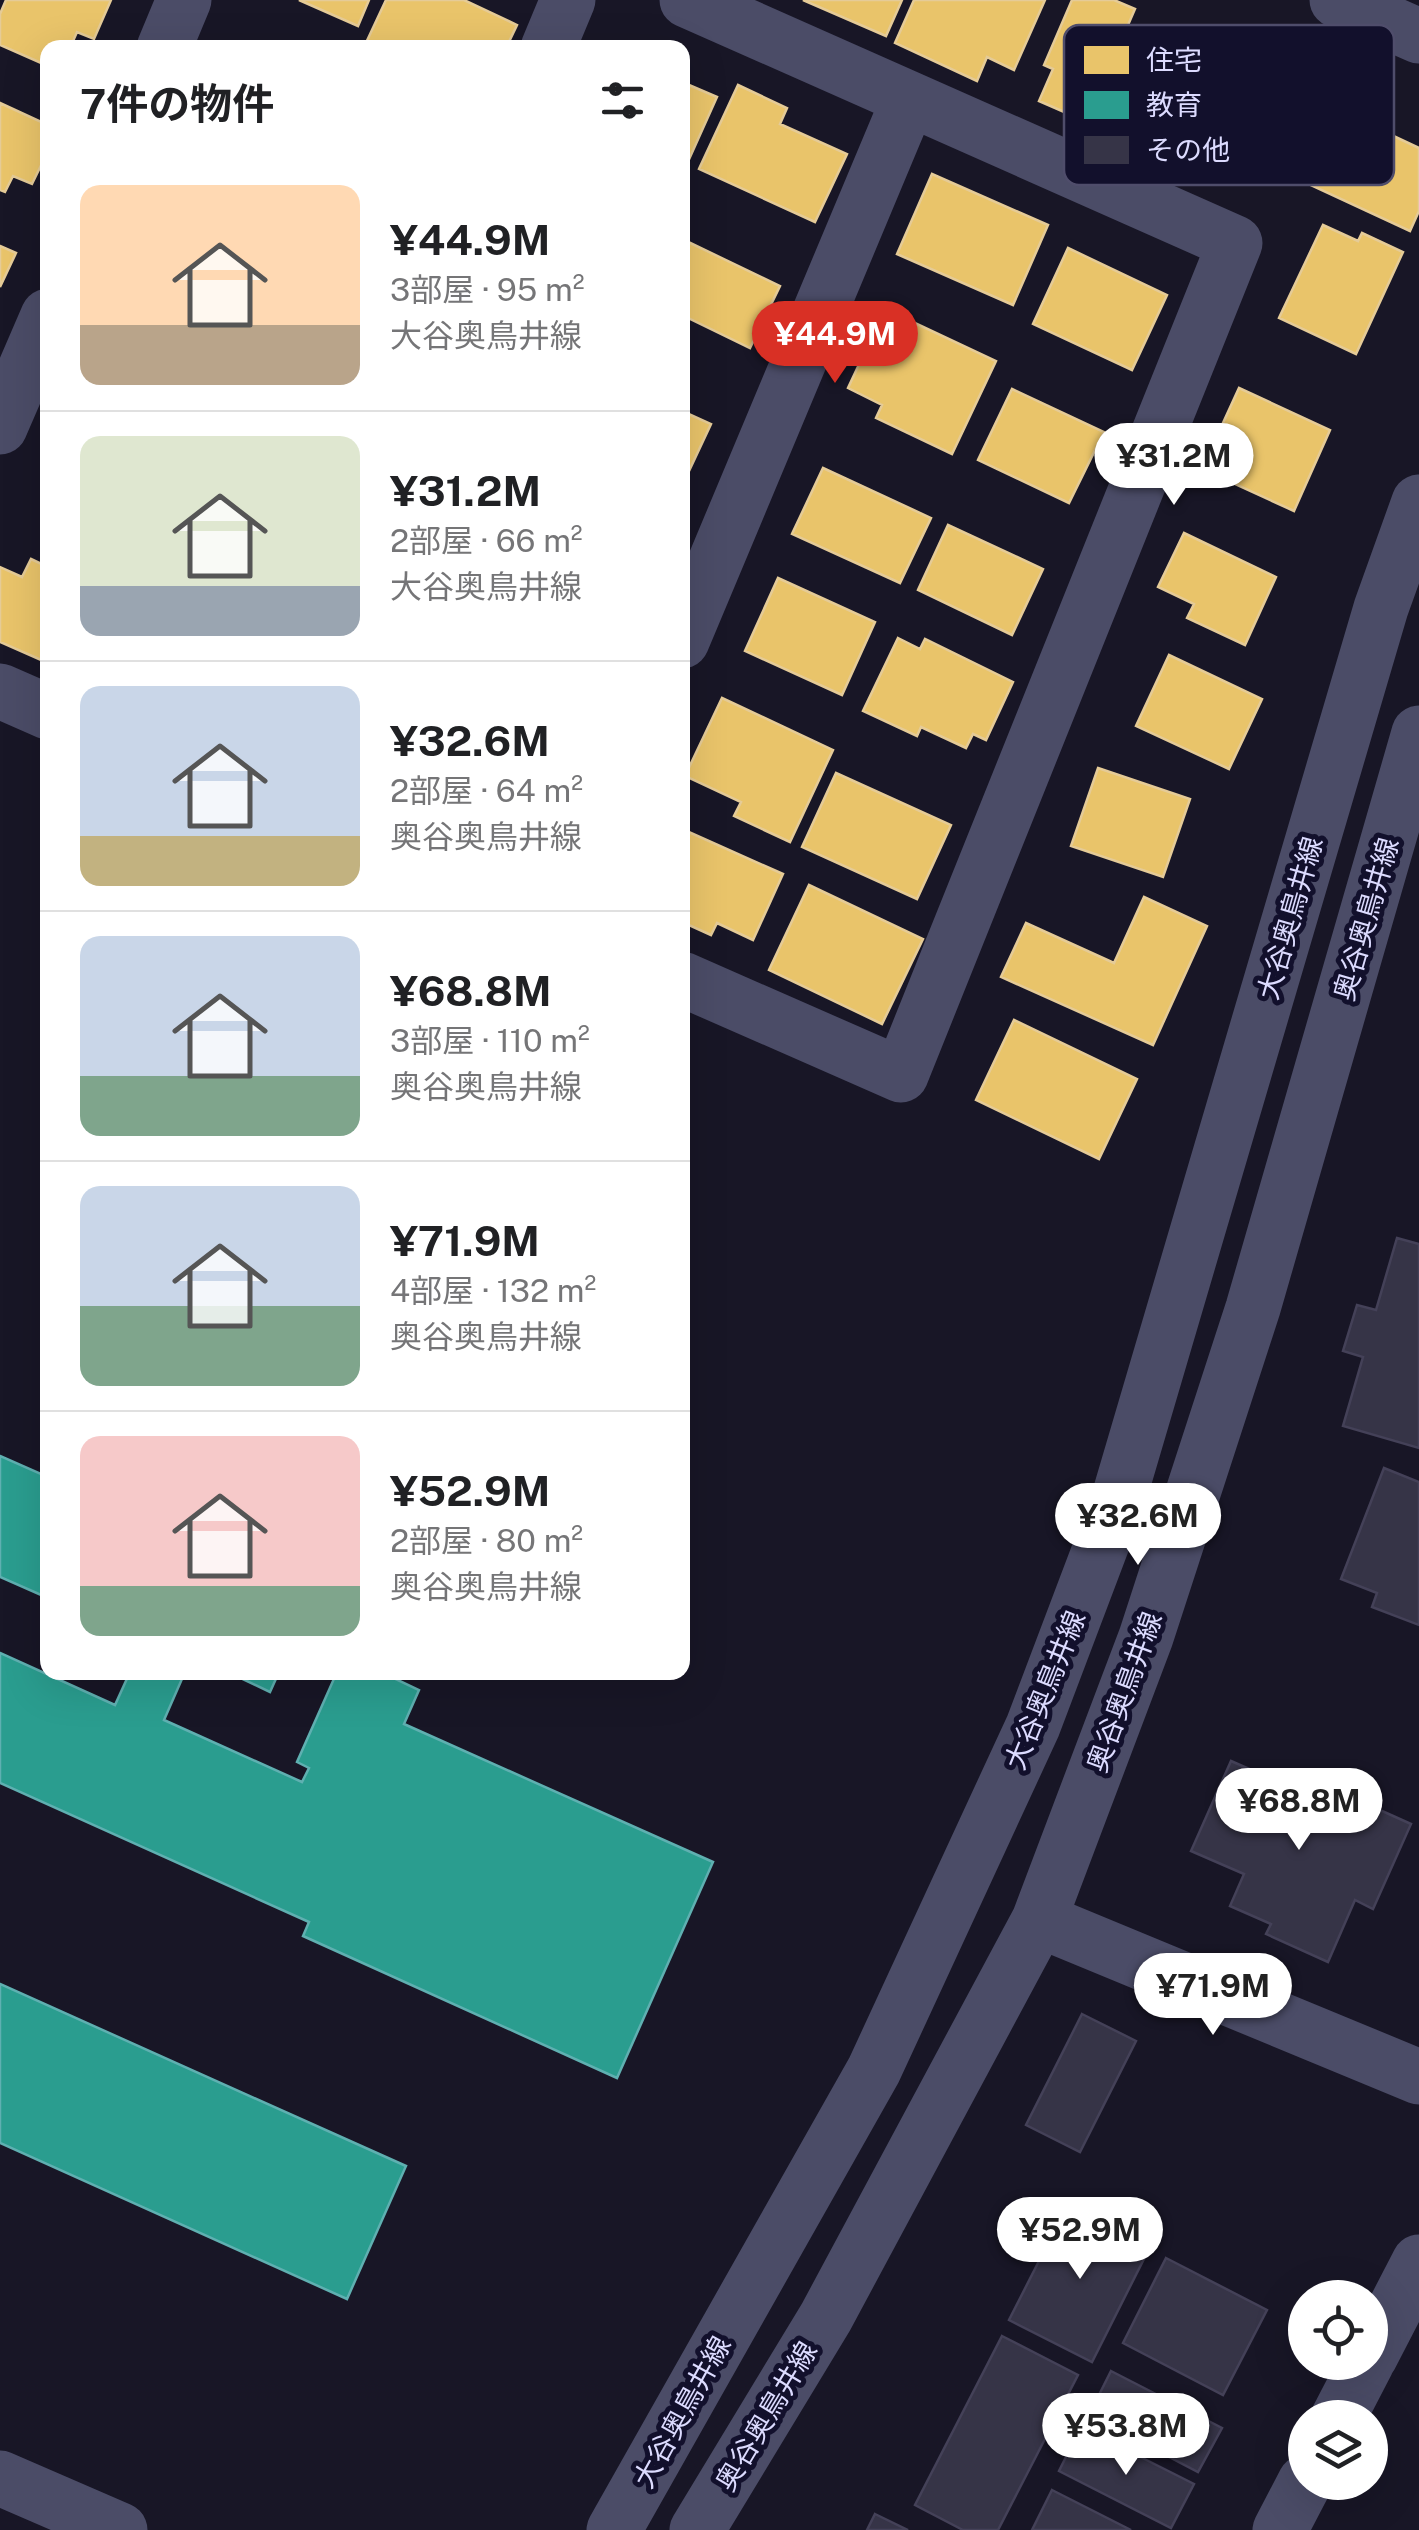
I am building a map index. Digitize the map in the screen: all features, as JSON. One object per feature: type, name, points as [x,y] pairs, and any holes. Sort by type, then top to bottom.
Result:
[{"type":"street","points":[[167,40],[184,0]]},
{"type":"street","points":[[551,40],[568,0]]},
{"type":"street","points":[[687,0],[1064,167]]},
{"type":"street","points":[[1337,0],[1394,25]]},
{"type":"street","points":[[1394,25],[1419,36]]},
{"type":"street","points":[[690,622],[909,99]]},
{"type":"street","points":[[690,983],[900,1075],[1236,243],[1104,185]]},
{"type":"street","points":[[0,426],[40,334]]},
{"type":"street","name":"大谷奥鳥井線","points":[[614,2530],[874,2070],[1034,1726],[1117,1504],[1375,627],[1419,502]]},
{"type":"street","points":[[0,691],[40,708]]},
{"type":"street","name":"奥谷奥鳥井線","points":[[697,2530],[826,2317],[1039,1920],[1146,1637],[1248,1326],[1419,733]]},
{"type":"street","points":[[1039,1920],[1419,2077]]},
{"type":"street","points":[[1388,2322],[1419,2262]]},
{"type":"street","points":[[0,2478],[120,2530]]},
{"type":"building: 住宅","points":[[6,0],[111,0],[94,39],[77,32],[74,40],[40,40],[40,62],[0,45],[0,14]]},
{"type":"building: 住宅","points":[[299,0],[369,0],[358,26]]},
{"type":"building: 住宅","points":[[386,0],[464,0],[517,25],[510,40],[367,40]]},
{"type":"building: 住宅","points":[[803,0],[902,0],[886,36]]},
{"type":"building: 住宅","points":[[914,0],[1045,0],[1014,70],[987,57],[977,81],[895,43]]},
{"type":"building: 住宅","points":[[1072,0],[1114,0],[1135,9],[1128,25],[1064,25],[1064,112],[1039,101],[1053,69],[1044,65]]},
{"type":"building: 住宅","points":[[690,85],[717,97],[690,157]]},
{"type":"building: 住宅","points":[[738,85],[787,108],[780,124],[847,154],[815,222],[699,169]]},
{"type":"building: 住宅","points":[[0,103],[40,121],[40,168],[32,184],[13,176],[5,192],[0,190]]},
{"type":"building: 住宅","points":[[1394,136],[1419,148],[1419,211],[1410,231],[1310,185],[1394,185]]},
{"type":"building: 住宅","points":[[932,174],[1048,225],[1013,305],[897,254]]},
{"type":"building: 住宅","points":[[1323,225],[1358,241],[1362,233],[1403,252],[1356,354],[1279,318]]},
{"type":"building: 住宅","points":[[690,243],[780,286],[750,348],[690,319]]},
{"type":"building: 住宅","points":[[0,246],[16,253],[0,287]]},
{"type":"building: 住宅","points":[[1068,248],[1167,295],[1132,370],[1033,324]]},
{"type":"building: 住宅","points":[[885,309],[996,361],[952,454],[876,418],[882,405],[848,388]]},
{"type":"building: 住宅","points":[[1239,388],[1330,430],[1294,511],[1202,469]]},
{"type":"building: 住宅","points":[[1012,389],[1104,432],[1069,503],[978,460]]},
{"type":"building: 住宅","points":[[690,415],[711,424],[690,469]]},
{"type":"building: 住宅","points":[[823,468],[931,518],[900,583],[792,534]]},
{"type":"building: 住宅","points":[[948,525],[1043,569],[1012,635],[918,590]]},
{"type":"building: 住宅","points":[[1184,533],[1276,577],[1245,645],[1187,618],[1194,604],[1158,587]]},
{"type":"building: 住宅","points":[[31,559],[40,563],[40,660],[0,642],[0,567],[22,577]]},
{"type":"building: 住宅","points":[[778,578],[875,622],[842,695],[745,651]]},
{"type":"building: 住宅","points":[[898,638],[920,649],[925,639],[1013,682],[986,740],[973,734],[966,748],[921,727],[917,736],[863,711]]},
{"type":"building: 住宅","points":[[1169,655],[1262,699],[1229,769],[1136,726]]},
{"type":"building: 住宅","points":[[722,698],[833,750],[790,842],[734,816],[741,802],[690,778],[690,765]]},
{"type":"building: 住宅","points":[[1098,768],[1190,799],[1163,877],[1071,846]]},
{"type":"building: 住宅","points":[[836,773],[951,825],[917,899],[802,847]]},
{"type":"building: 住宅","points":[[690,833],[783,874],[753,940],[717,923],[711,935],[690,926]]},
{"type":"building: 住宅","points":[[809,885],[923,939],[882,1024],[769,970]]},
{"type":"building: 住宅","points":[[1144,897],[1207,926],[1153,1045],[1001,977],[1026,923],[1114,963]]},
{"type":"building: 住宅","points":[[1014,1020],[1137,1079],[1099,1159],[976,1100]]},
{"type":"building: 教育","points":[[0,1456],[40,1474],[40,1594],[0,1577]]},
{"type":"building: 教育","points":[[0,1653],[40,1671],[40,1680],[60,1680],[115,1705],[126,1680],[182,1680],[164,1720],[302,1782],[309,1768],[297,1762],[333,1680],[398,1680],[419,1690],[404,1724],[713,1862],[617,2078],[303,1936],[309,1922],[0,1783]]},
{"type":"building: 教育","points":[[245,1680],[275,1680],[270,1692]]},
{"type":"building: 教育","points":[[0,1984],[406,2166],[347,2299],[0,2143]]},
{"type":"building: その他","points":[[1397,1238],[1419,1244],[1419,1448],[1343,1426],[1363,1357],[1343,1351],[1357,1305],[1376,1310]]},
{"type":"building: その他","points":[[1384,1468],[1419,1482],[1419,1625],[1372,1607],[1377,1593],[1341,1579]]},
{"type":"building: その他","points":[[1231,1761],[1284,1784],[1291,1770],[1411,1824],[1373,1909],[1355,1900],[1328,1962],[1266,1934],[1271,1924],[1230,1906],[1244,1874],[1191,1851]]},
{"type":"building: その他","points":[[1082,2014],[1136,2041],[1080,2152],[1026,2125]]},
{"type":"building: その他","points":[[1069,2202],[1151,2245],[1092,2362],[1009,2320]]},
{"type":"building: その他","points":[[1166,2258],[1267,2310],[1223,2395],[1123,2343]]},
{"type":"building: その他","points":[[1002,2336],[1078,2375],[998,2530],[963,2530],[915,2505]]},
{"type":"building: その他","points":[[1111,2371],[1222,2428],[1198,2472],[1089,2415]]},
{"type":"building: その他","points":[[1081,2427],[1194,2484],[1171,2528],[1059,2471]]},
{"type":"building: その他","points":[[1052,2490],[1131,2530],[1032,2530]]},
{"type":"building: その他","points":[[875,2514],[908,2530],[867,2530]]}]
